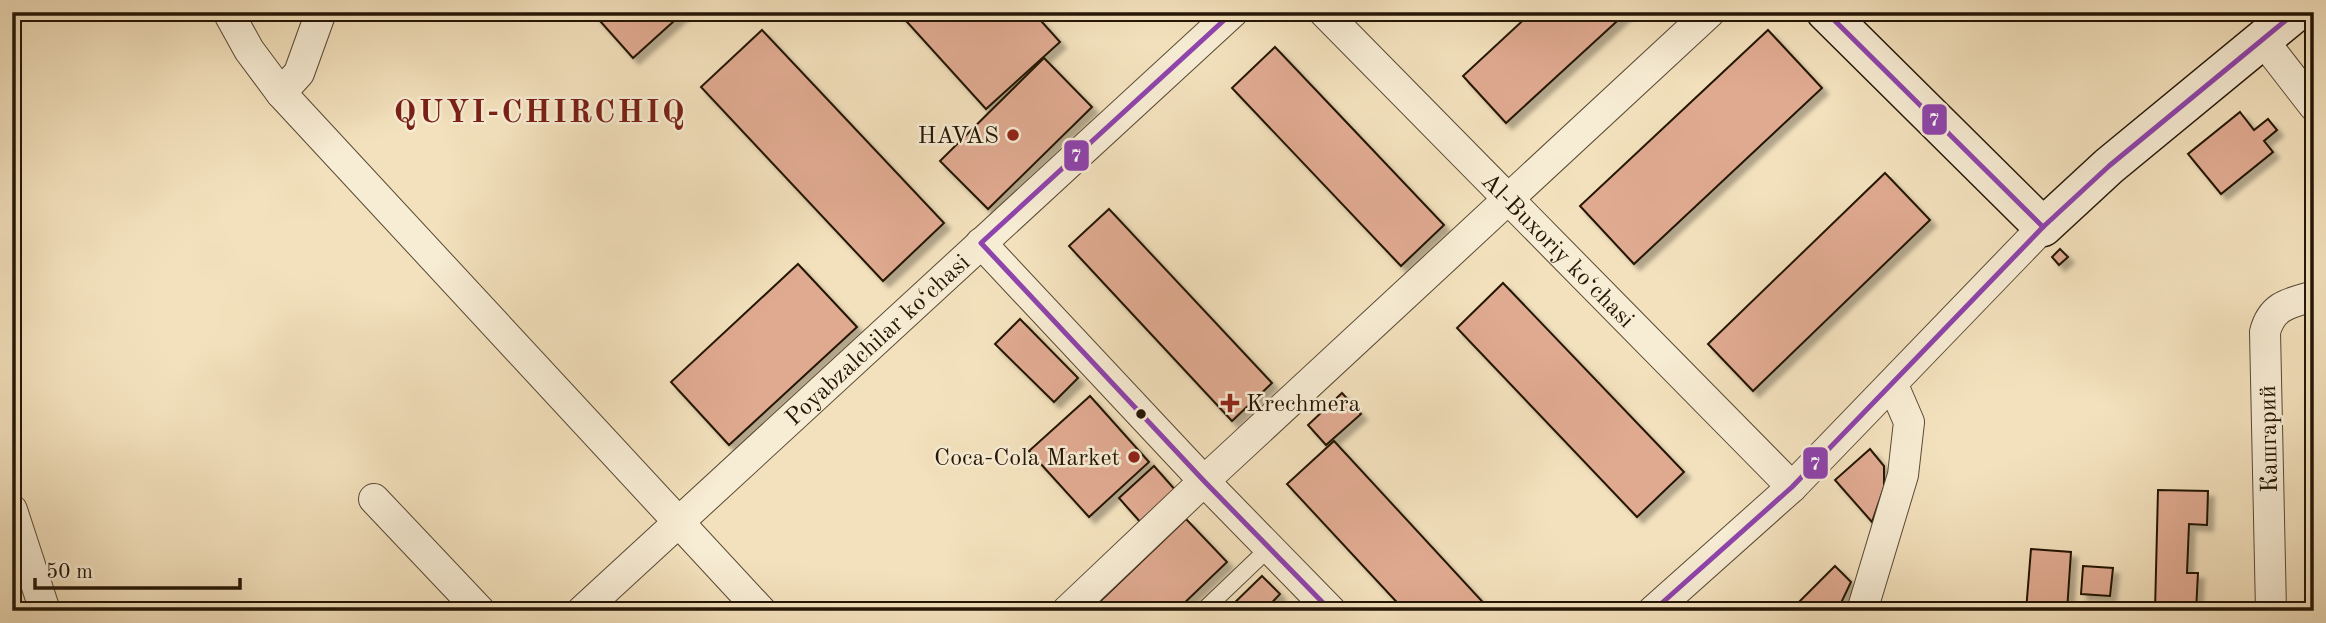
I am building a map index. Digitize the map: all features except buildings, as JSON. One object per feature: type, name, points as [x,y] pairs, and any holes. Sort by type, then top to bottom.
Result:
[{"type":"street","points":[[228,12],[248,50],[281,93],[761,611]]},
{"type":"street","points":[[281,93],[299,73],[321,12]]},
{"type":"street","name":"Poyabzalchilar ko‘chasi","points":[[582,611],[1233,12]]},
{"type":"street","name":"Al-Buxoriy ko‘chasi","points":[[1324,12],[1793,487]]},
{"type":"street","points":[[1067,611],[1710,12]]},
{"type":"street","points":[[1826,12],[2043,228]]},
{"type":"street","points":[[1653,611],[1793,487],[2043,228],[2109,166],[2296,12]]},
{"type":"street","points":[[2262,40],[2314,106]]},
{"type":"street","points":[[981,243],[1204,481],[1331,611]]},
{"type":"street","name":"Кашгарий","points":[[2271,611],[2265,332],[2269,317],[2287,303],[2314,296]]},
{"type":"street","points":[[1862,611],[1903,475],[1909,422],[1893,385]]},
{"type":"street","points":[[374,499],[480,611]]},
{"type":"street","points":[[12,510],[45,611]]},
{"type":"lane","points":[[1203,611],[1269,548]]},
{"type":"transit line","name":"7","points":[[1233,12],[981,243],[1204,481],[1331,611]]},
{"type":"transit line","name":"7","points":[[1826,12],[2043,227]]},
{"type":"transit line","name":"7","points":[[1653,611],[1792,487],[2043,227],[2109,166],[2296,12]]},
{"type":"place","name":"HAVAS","points":[[1013,135]]},
{"type":"place","name":"Krechmera","points":[[1230,403]]},
{"type":"place","name":"Coca-Cola Market","points":[[1134,457]]},
{"type":"district","name":"QUYI-CHIRCHIQ","points":[[540,111]]}]
